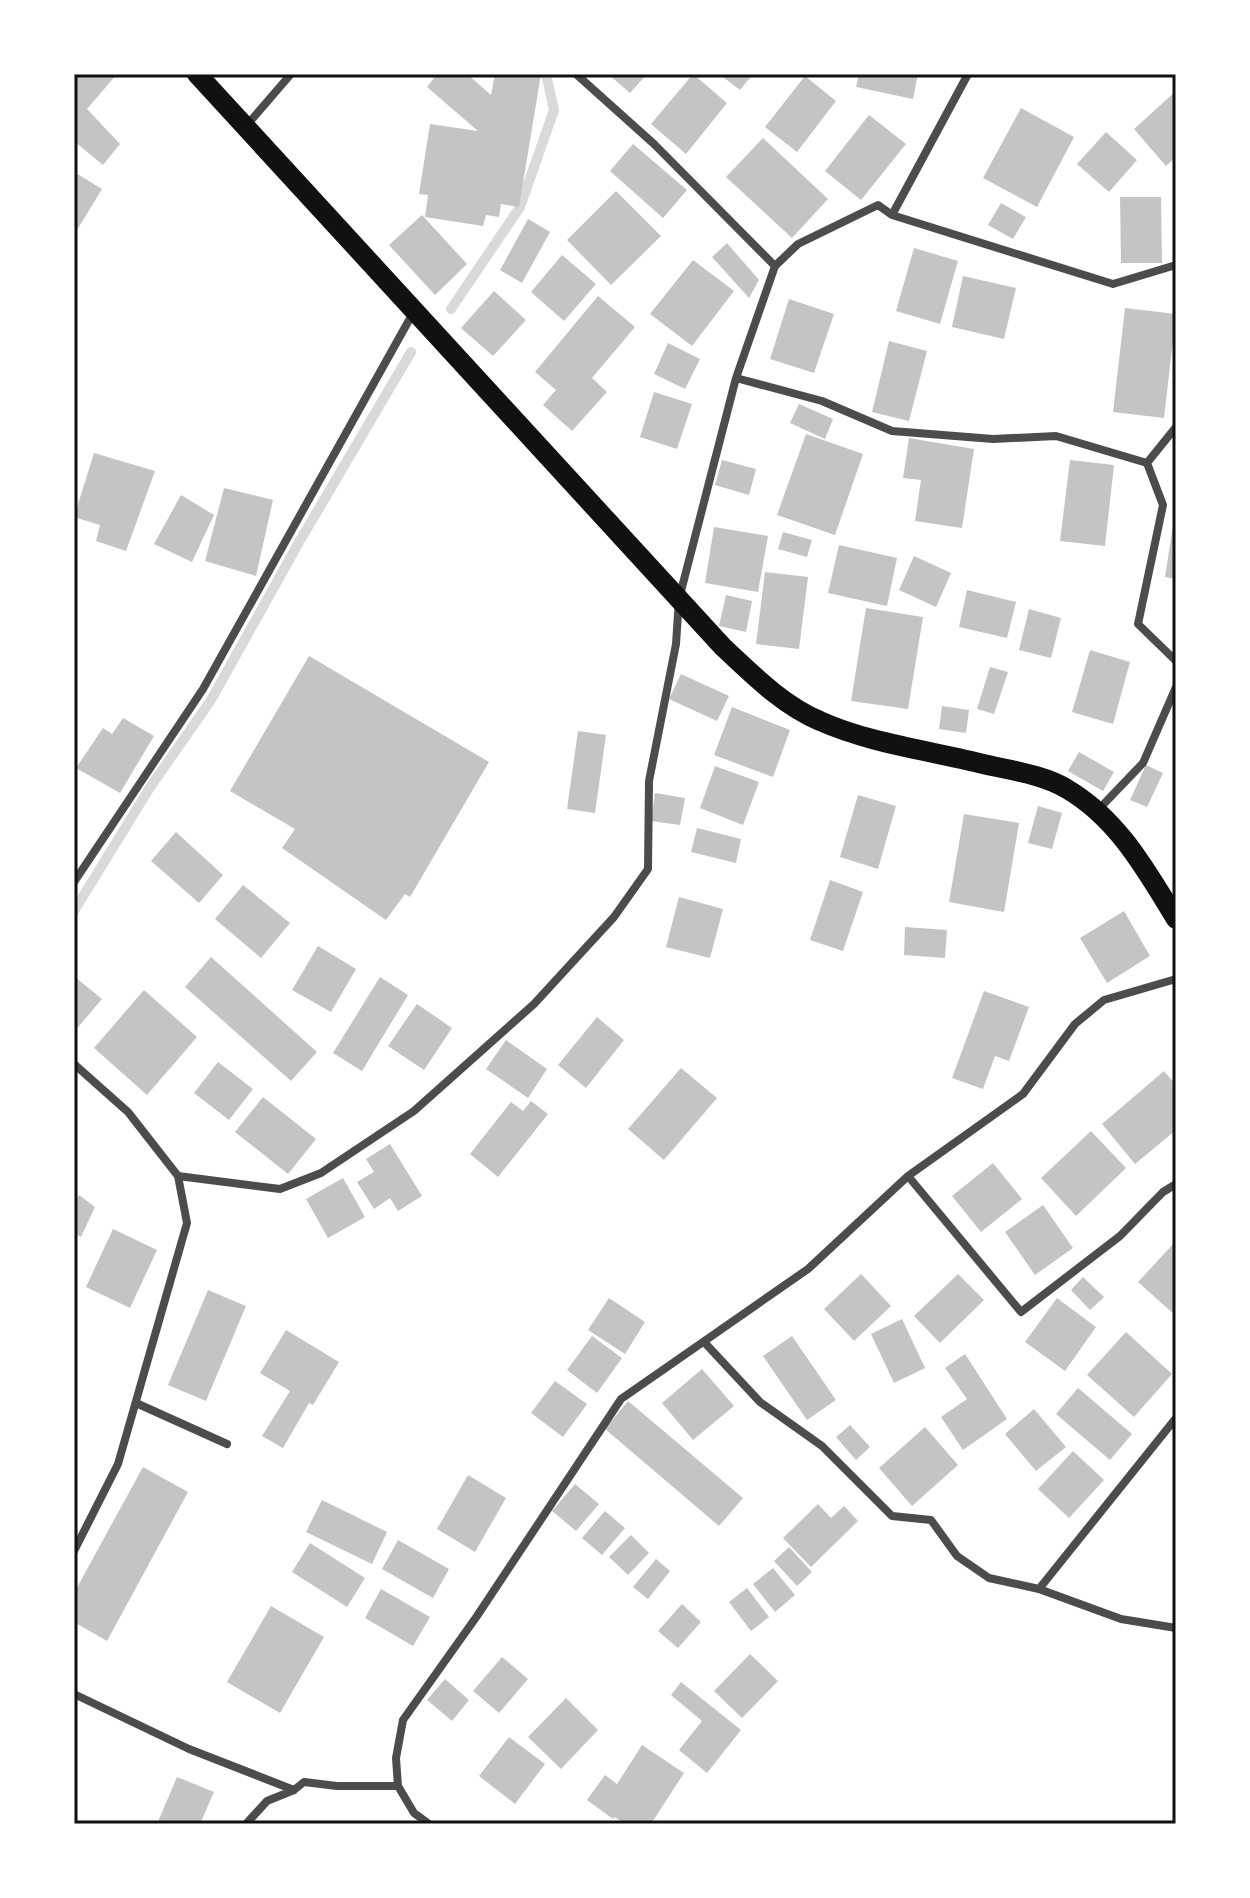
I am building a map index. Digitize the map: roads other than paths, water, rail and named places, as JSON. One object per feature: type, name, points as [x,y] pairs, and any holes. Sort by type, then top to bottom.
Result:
[{"type":"main road","points":[[197,74],[723,647],[768,689],[818,721],[1065,787],[1097,810],[1132,848],[1176,919]]},
{"type":"street","points":[[246,126],[291,74]]},
{"type":"street","points":[[576,74],[654,144],[775,266]]},
{"type":"street","points":[[892,215],[968,74]]},
{"type":"street","points":[[178,1176],[280,1189],[321,1173],[414,1111],[534,1004],[614,917],[648,869],[649,781],[676,644],[679,599],[736,378],[775,266],[798,244],[878,205],[892,215],[1113,284],[1176,265]]},
{"type":"street","points":[[74,882],[203,689],[414,312]]},
{"type":"street","points":[[736,378],[822,401],[892,431],[993,439],[1056,436],[1147,463]]},
{"type":"street","points":[[1147,463],[1176,427]]},
{"type":"street","points":[[1147,463],[1163,505],[1138,624],[1176,661]]},
{"type":"street","points":[[1097,810],[1143,763],[1176,687]]},
{"type":"street","points":[[74,864],[83,870]]},
{"type":"street","points":[[429,1824],[414,1813],[398,1786],[396,1758],[403,1720],[477,1616],[621,1399],[808,1269],[908,1176],[1023,1094],[1075,1024],[1104,1000],[1176,979]]},
{"type":"street","points":[[74,1064],[128,1112],[178,1176],[187,1223],[118,1464],[74,1551]]},
{"type":"street","points":[[908,1176],[1021,1312],[1120,1236],[1163,1192],[1176,1184]]},
{"type":"street","points":[[705,1343],[760,1402],[822,1446],[892,1516],[931,1520],[957,1556],[989,1578],[1039,1589],[1121,1619],[1176,1628]]},
{"type":"street","points":[[136,1403],[227,1444]]},
{"type":"street","points":[[1039,1589],[1176,1418]]},
{"type":"street","points":[[74,1694],[189,1749],[294,1790]]},
{"type":"street","points":[[246,1824],[267,1801],[294,1790],[304,1782],[337,1786],[398,1786]]},
{"type":"waterway","points":[[451,309],[520,207],[554,110],[546,74]]},
{"type":"waterway","points":[[74,911],[149,789],[211,700],[411,352]]}]
